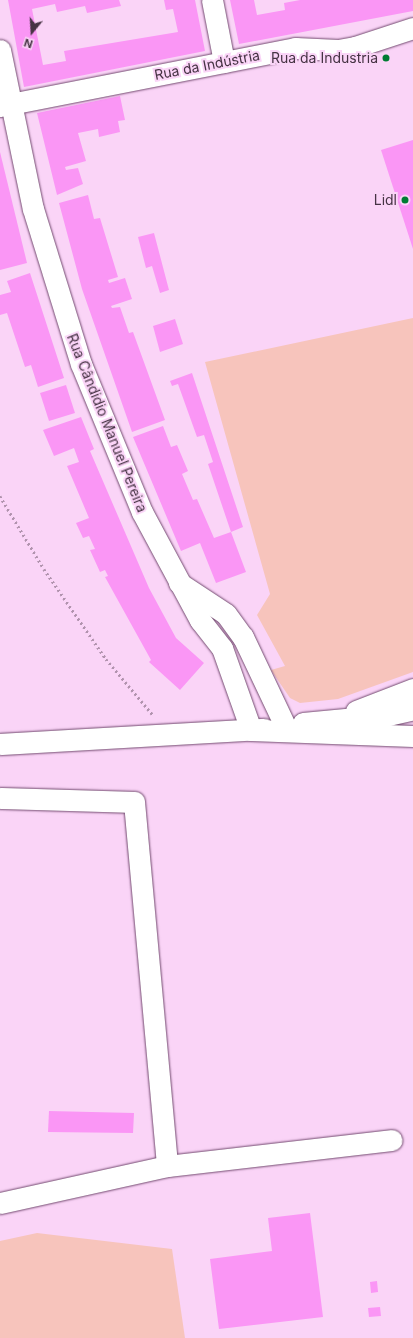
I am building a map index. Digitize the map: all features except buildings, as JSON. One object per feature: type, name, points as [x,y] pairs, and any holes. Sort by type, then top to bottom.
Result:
[{"type":"street","points":[[212,0],[224,62]]},
{"type":"street","name":"Rua da Indústria","points":[[6,105],[294,48],[338,50],[413,28]]},
{"type":"street","name":"Rua Cândidio Manuel Pereira","points":[[0,50],[6,105],[33,208],[81,364],[142,512],[178,582],[200,620],[222,648],[251,730]]},
{"type":"street","points":[[178,582],[226,614],[243,637],[286,726]]},
{"type":"street","points":[[222,648],[243,637]]},
{"type":"street","points":[[337,718],[413,689]]},
{"type":"street","points":[[0,744],[251,730],[337,718],[388,716],[413,709]]},
{"type":"street","points":[[251,730],[413,736]]},
{"type":"street","points":[[0,734],[128,738]]},
{"type":"street","points":[[0,798],[134,802],[167,1166]]},
{"type":"street","points":[[0,1203],[167,1166],[391,1140]]},
{"type":"path","points":[[0,496],[44,569],[106,659],[170,735]]},
{"type":"shaded area","points":[[413,318],[413,672],[338,699],[300,703],[290,698],[271,670],[285,666],[257,615],[270,594],[205,362]]},
{"type":"shaded area","points":[[37,1233],[172,1249],[185,1338],[0,1338],[0,1241]]},
{"type":"place","name":"Rua da Industria","points":[[386,58]]},
{"type":"place","name":"Lidl","points":[[405,200]]}]
